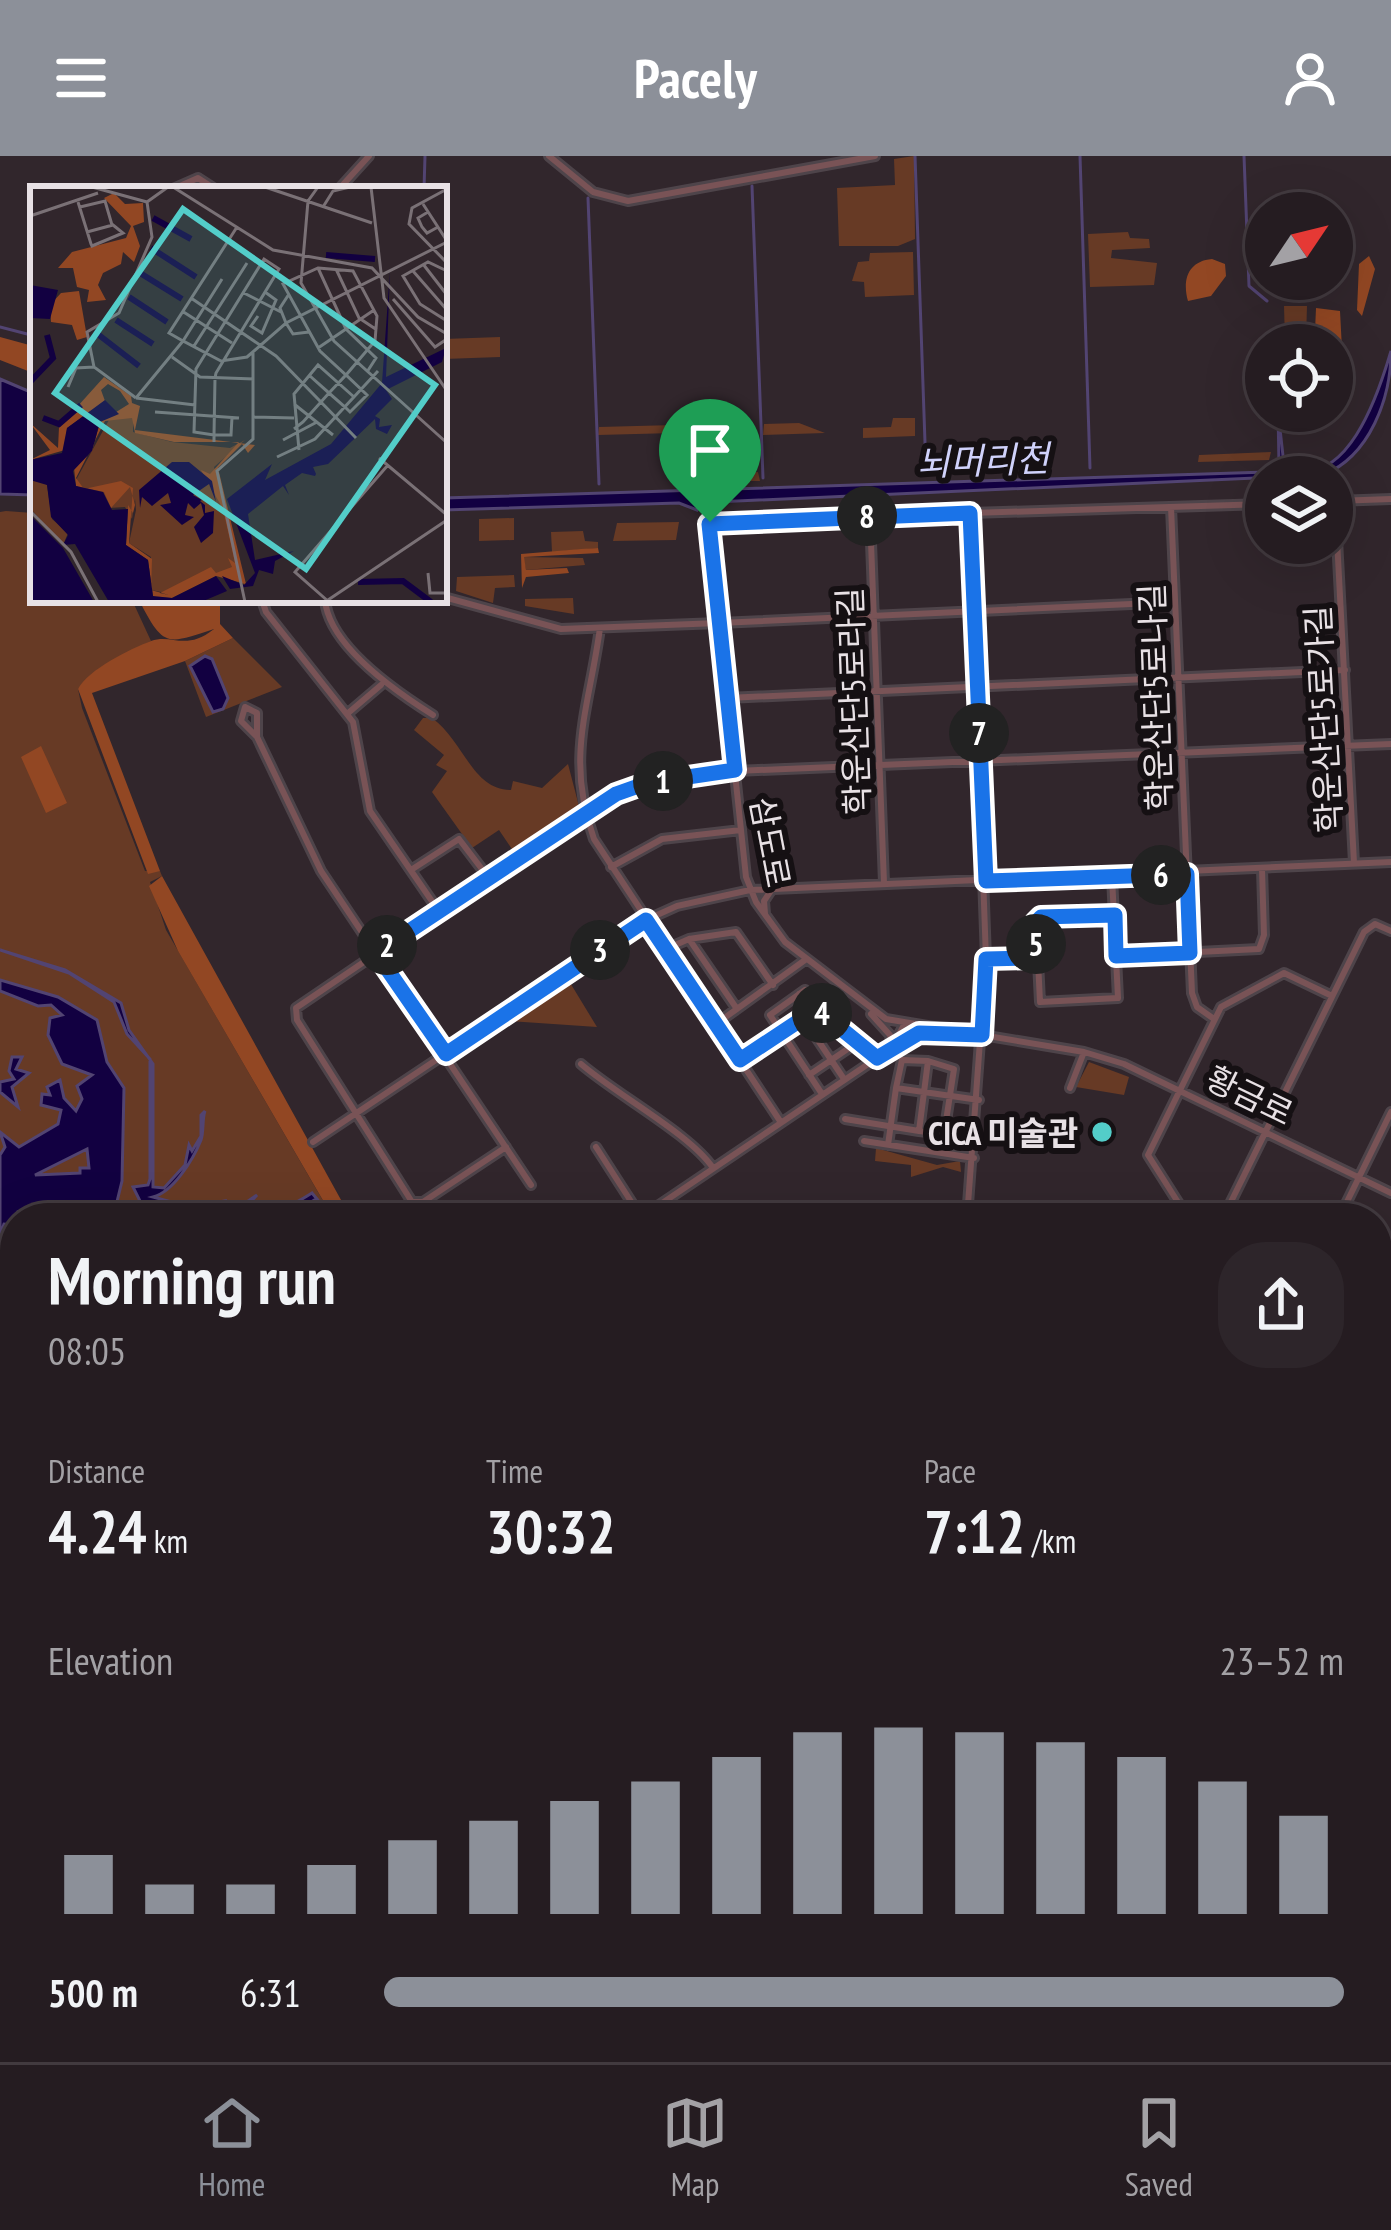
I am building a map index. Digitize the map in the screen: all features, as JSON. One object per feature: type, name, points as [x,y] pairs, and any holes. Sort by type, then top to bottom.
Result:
[{"type":"street","points":[[342,186],[369,156]]},
{"type":"street","points":[[549,156],[598,195],[634,201],[875,156]]},
{"type":"street","points":[[560,166],[566,156]]},
{"type":"street","points":[[180,186],[197,178],[210,186]]},
{"type":"street","points":[[1353,500],[1391,499]]},
{"type":"street","points":[[870,516],[1245,505]]},
{"type":"street","name":"학운산단5로나길","points":[[1171,507],[1192,998],[1203,1012]]},
{"type":"street","points":[[969,1203],[986,959],[970,513]]},
{"type":"street","name":"삼도로","points":[[870,516],[712,521],[709,536],[750,890],[765,917],[858,1002],[905,1023],[1084,1052]]},
{"type":"street","name":"학운산단5로라길","points":[[870,516],[884,884]]},
{"type":"street","name":"학운산단5로가길","points":[[1338,564],[1354,863]]},
{"type":"street","points":[[447,598],[561,629],[1175,602]]},
{"type":"street","points":[[263,603],[356,728],[370,811],[438,910]]},
{"type":"street","points":[[325,603],[326,612],[382,684],[434,715]]},
{"type":"street","points":[[600,628],[576,764],[585,812],[611,867],[780,1121]]},
{"type":"street","points":[[727,698],[1345,670]]},
{"type":"street","points":[[347,714],[382,684]]},
{"type":"street","points":[[257,737],[257,713],[245,707],[241,721],[257,737],[312,856],[531,1185]]},
{"type":"street","points":[[416,1203],[354,1116],[296,1012],[301,1003],[438,910],[585,812],[631,787],[735,770],[1391,744]]},
{"type":"street","points":[[611,867],[662,839],[741,830]]},
{"type":"street","points":[[410,870],[459,839],[488,877]]},
{"type":"street","points":[[313,1142],[646,920],[677,906],[750,890],[1391,862]]},
{"type":"street","points":[[1116,956],[1259,949],[1264,934],[1262,869]]},
{"type":"street","points":[[1112,877],[1115,915],[1116,1000],[1046,1004],[1038,999],[1039,918],[1115,915]]},
{"type":"street","points":[[765,917],[764,901],[772,889]]},
{"type":"street","points":[[1230,1203],[1368,926],[1391,931]]},
{"type":"street","points":[[666,949],[689,938],[736,932],[773,985]]},
{"type":"street","points":[[689,938],[737,1009]]},
{"type":"street","points":[[986,959],[1037,958]]},
{"type":"street","points":[[716,1024],[806,959]]},
{"type":"street","points":[[1212,1023],[1203,1012],[1284,973],[1332,996]]},
{"type":"street","points":[[822,1094],[770,1015],[802,992],[877,1058]]},
{"type":"street","points":[[858,1002],[889,1032],[892,1048]]},
{"type":"street","points":[[1178,1203],[1148,1155],[1224,1004]]},
{"type":"street","points":[[740,1060],[817,1009]]},
{"type":"street","points":[[803,1018],[844,1079]]},
{"type":"street","points":[[892,1048],[905,1023]]},
{"type":"street","points":[[662,1203],[892,1048],[919,1033],[945,1030]]},
{"type":"street","points":[[809,1075],[857,1042]]},
{"type":"street","points":[[1070,1088],[1084,1052]]},
{"type":"street","name":"황금로","points":[[1084,1052],[1179,1087],[1391,1192]]},
{"type":"street","points":[[845,1119],[891,1126],[919,1131],[945,1133],[953,1067],[902,1060],[896,1088],[891,1126],[888,1145]]},
{"type":"street","points":[[919,1131],[928,1061]]},
{"type":"street","points":[[581,1064],[620,1098],[700,1150],[713,1168]]},
{"type":"street","points":[[896,1088],[979,1100]]},
{"type":"street","points":[[1346,1203],[1391,1112]]},
{"type":"street","points":[[863,1141],[974,1158]]},
{"type":"street","points":[[419,1203],[506,1147]]},
{"type":"street","points":[[596,1147],[631,1203]]},
{"type":"shaded area","points":[[914,156],[915,239],[898,246],[839,246],[837,188],[895,185],[894,159]]},
{"type":"shaded area","points":[[1128,232],[1130,238],[1149,239],[1150,248],[1112,250],[1111,258],[1157,263],[1154,285],[1090,287],[1088,234]]},
{"type":"shaded area","points":[[913,252],[914,295],[865,297],[864,282],[852,281],[858,262],[869,261],[870,253]]},
{"type":"shaded area","points":[[1369,256],[1375,269],[1362,316],[1357,310],[1359,264]]},
{"type":"shaded area","points":[[1212,259],[1225,264],[1226,276],[1211,296],[1188,301],[1189,273],[1197,263]]},
{"type":"shaded area","points":[[1284,306],[1307,306],[1306,324],[1285,324]]},
{"type":"shaded area","points":[[1316,308],[1340,311],[1341,324],[1315,324]]},
{"type":"shaded area","points":[[0,337],[30,345],[30,372],[0,360]]},
{"type":"shaded area","points":[[500,337],[500,357],[447,359],[447,339]]},
{"type":"shaded area","points":[[1391,351],[1387,388],[1375,424],[1353,454],[1338,456],[1368,413]]},
{"type":"shaded area","points":[[0,379],[30,392],[30,495],[0,494]]},
{"type":"shaded area","points":[[893,418],[915,418],[915,436],[863,438],[863,428],[891,427]]},
{"type":"shaded area","points":[[799,423],[825,433],[763,435],[764,424]]},
{"type":"shaded area","points":[[674,425],[674,433],[598,435],[599,427]]},
{"type":"shaded area","points":[[1271,452],[1270,456],[1245,456],[1245,461],[1198,462],[1199,455]]},
{"type":"shaded area","points":[[758,472],[760,481],[685,481],[686,475]]},
{"type":"shaded area","points":[[1245,473],[1245,478],[700,503],[697,510],[679,503],[447,510],[447,498]]},
{"type":"shaded area","points":[[0,512],[30,513],[30,603],[133,603],[151,641],[97,670],[78,689],[82,708],[145,871],[160,871],[162,876],[150,882],[166,930],[324,1203],[0,1203]]},
{"type":"shaded area","points":[[514,518],[514,540],[479,541],[479,519]]},
{"type":"shaded area","points":[[679,522],[676,540],[613,541],[617,523]]},
{"type":"shaded area","points":[[583,531],[585,541],[598,542],[598,548],[552,552],[551,532]]},
{"type":"shaded area","points":[[598,548],[599,553],[524,557],[526,570],[567,568],[569,573],[526,577],[522,588],[521,554]]},
{"type":"shaded area","points":[[523,557],[583,558],[585,565],[526,570]]},
{"type":"shaded area","points":[[514,575],[515,587],[495,588],[493,603],[456,591],[457,577]]},
{"type":"shaded area","points":[[573,598],[574,614],[525,606],[525,599]]},
{"type":"shaded area","points":[[141,603],[220,603],[220,624],[233,638],[185,661],[92,693],[160,871],[148,874],[78,689],[100,667],[142,645],[159,639],[187,641],[214,629],[176,639],[161,635]]},
{"type":"shaded area","points":[[233,638],[282,687],[206,717],[185,661]],"holes":[[[206,656],[228,698],[222,709],[212,712],[191,666]]]},
{"type":"shaded area","points":[[205,656],[212,659],[228,698],[223,709],[213,712],[190,666]]},
{"type":"shaded area","points":[[423,718],[432,718],[443,728],[477,773],[498,788],[511,790],[513,781],[542,788],[568,764],[580,810],[516,855],[499,830],[472,848],[432,792],[447,771],[436,765],[444,755],[414,730]]},
{"type":"shaded area","points":[[41,746],[67,803],[46,813],[21,757]]},
{"type":"shaded area","points":[[162,876],[343,1203],[324,1203],[178,951],[149,886]]},
{"type":"shaded area","points":[[0,950],[65,970],[121,1003],[129,1030],[148,1057],[127,1034],[114,1002],[69,973]]},
{"type":"shaded area","points":[[0,980],[58,997],[97,1020],[107,1062],[124,1088],[122,1181],[117,1203],[0,1203],[0,1155],[5,1147],[0,1132],[19,1147],[58,1124],[61,1110],[41,1105],[42,1094],[50,1095],[47,1087],[60,1080],[64,1098],[76,1111],[82,1099],[77,1086],[92,1075],[62,1064],[48,1035],[50,1018],[62,1015],[51,1005],[38,1006],[0,991]],"holes":[[[87,1149],[89,1168],[80,1168],[80,1173],[35,1175]]]},
{"type":"shaded area","points":[[569,981],[597,1027],[509,1021]]},
{"type":"shaded area","points":[[12,1057],[22,1057],[16,1069],[29,1073],[12,1087],[18,1107],[0,1092],[0,1082],[14,1079],[9,1071]]},
{"type":"shaded area","points":[[150,1060],[153,1187],[164,1188],[185,1165],[189,1145],[192,1151],[201,1136],[205,1111],[202,1137],[193,1157],[175,1182],[153,1197],[175,1203],[141,1203],[133,1187],[148,1185]]},
{"type":"shaded area","points":[[1089,1062],[1129,1077],[1124,1095],[1076,1087]]},
{"type":"shaded area","points":[[876,1148],[937,1165],[960,1161],[961,1172],[943,1167],[911,1177],[911,1165],[875,1161]]},
{"type":"shaded area","points":[[312,1193],[317,1199],[311,1203],[294,1203]]},
{"type":"waterway","points":[[424,186],[425,156]]},
{"type":"waterway","name":"뇌머리천","points":[[915,156],[926,471]]},
{"type":"waterway","points":[[1080,156],[1090,468]]},
{"type":"waterway","points":[[1244,156],[1249,286],[1267,301]]},
{"type":"waterway","points":[[752,186],[763,478]]},
{"type":"waterway","points":[[588,198],[599,484]]},
{"type":"waterway","points":[[0,327],[30,335]]},
{"type":"place","name":"CICA 미술관","points":[[1102,1132]]},
{"type":"route","points":[[970,513],[986,881],[1187,874],[1190,953],[1116,956],[1115,915],[1041,917],[1036,920],[1037,958],[986,959],[982,1035],[945,1030],[919,1033],[877,1058],[817,1009],[740,1060],[646,920],[446,1054],[376,953],[616,794],[647,783],[735,770],[710,522],[970,513]]}]
